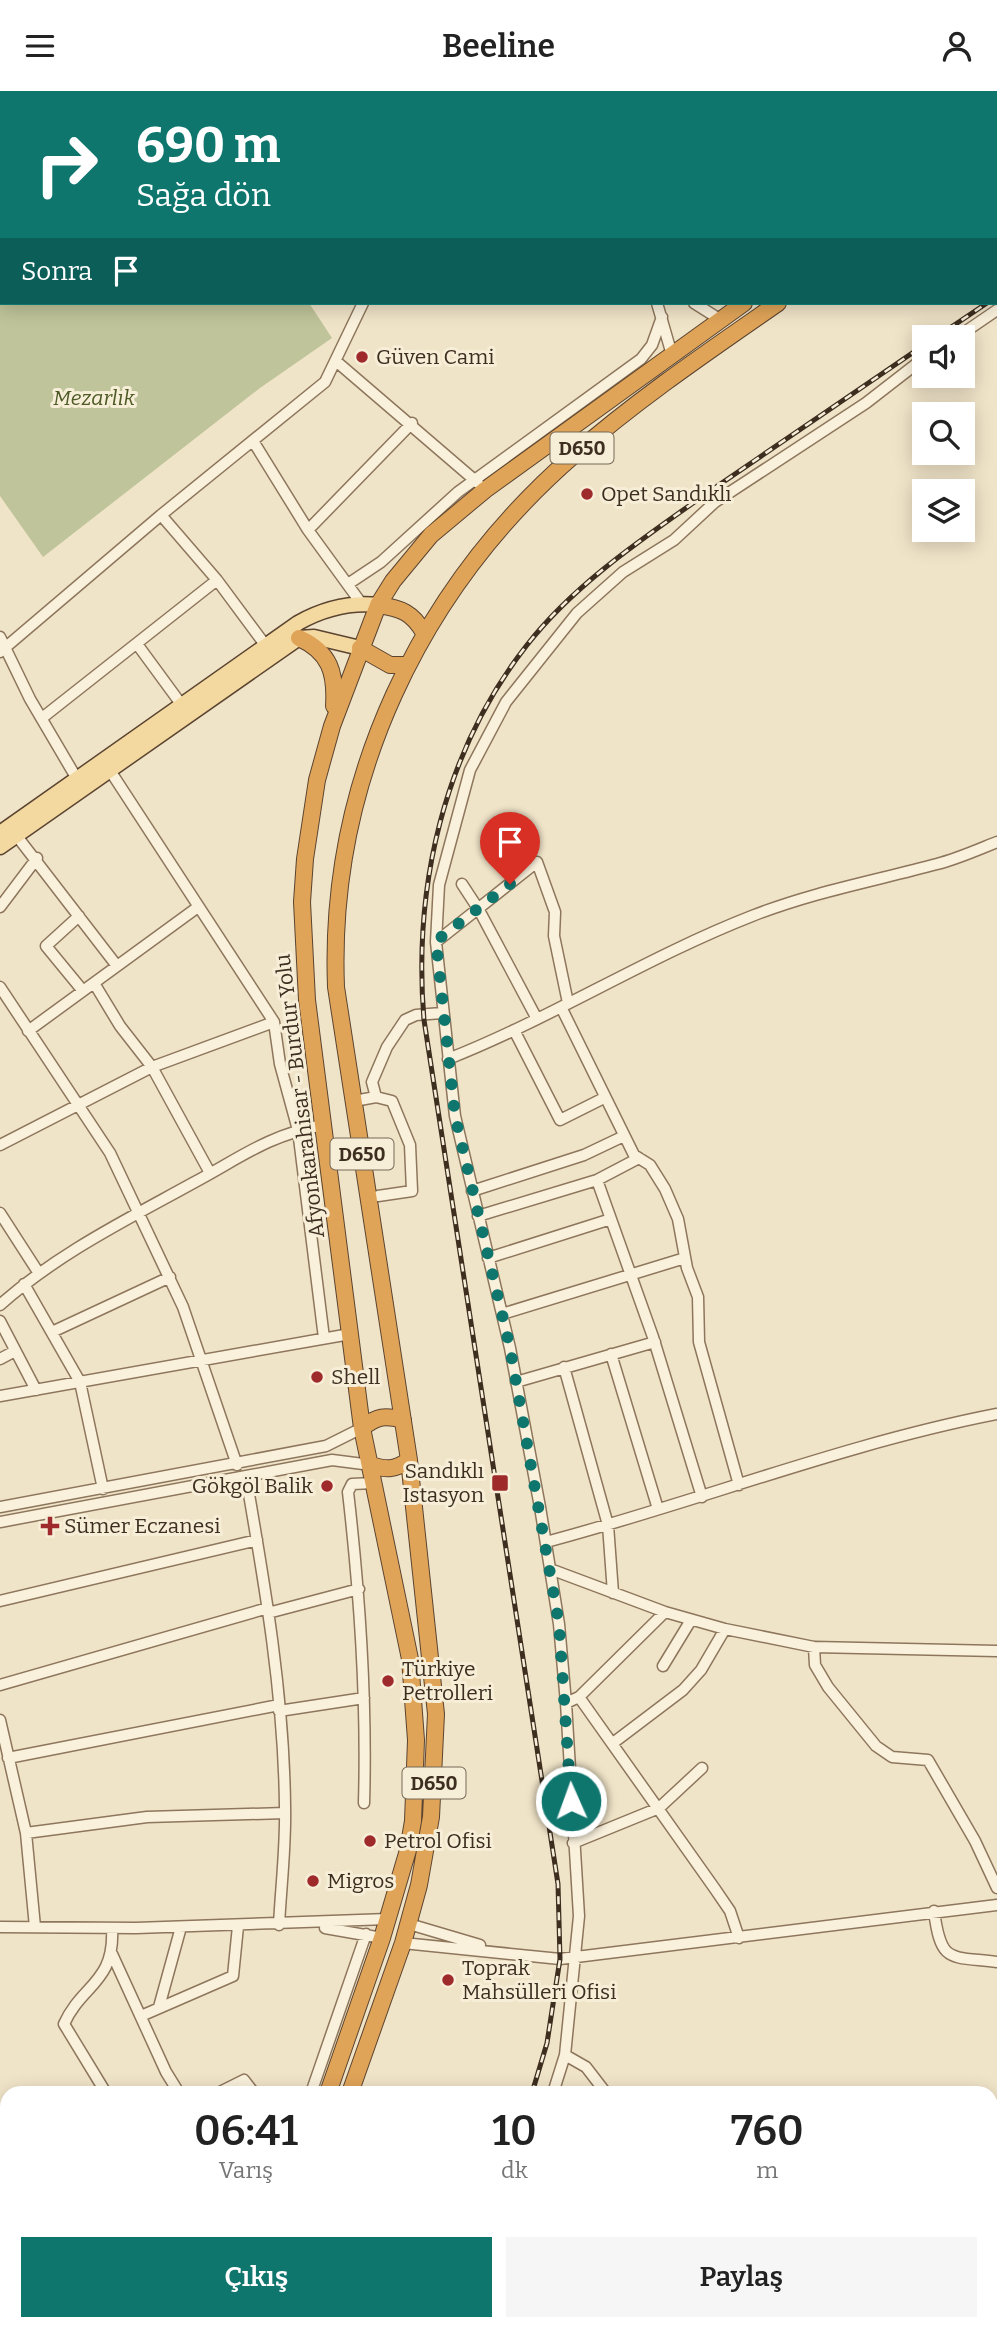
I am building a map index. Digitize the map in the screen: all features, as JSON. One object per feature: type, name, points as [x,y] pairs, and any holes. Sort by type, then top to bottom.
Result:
[{"type":"highway","name":"Afyonkarahisar - Burdur Yolu","points":[[330,2086],[374,1936],[388,1919],[405,1862],[413,1821],[416,1740],[410,1659],[362,1428],[307,1000],[302,902],[305,859],[317,780],[332,726],[378,605],[393,581],[431,535],[479,485],[673,355],[741,305]]},
{"type":"highway","name":"D650","points":[[352,2086],[409,1924],[431,1817],[436,1735],[430,1639],[409,1460],[335,987],[339,887],[362,777],[405,665],[480,552],[563,464],[605,429],[775,305]]},
{"type":"highway","points":[[378,605],[397,608],[415,617],[424,633]]},
{"type":"highway","points":[[299,638],[324,653],[331,666],[335,682],[332,726]]},
{"type":"highway","points":[[360,648],[390,665],[405,665]]},
{"type":"highway","points":[[362,1428],[376,1417],[388,1416],[403,1420]]},
{"type":"highway","points":[[371,1465],[385,1470],[397,1468],[409,1460]]},
{"type":"highway","points":[[388,1919],[409,1924]]},
{"type":"highway","points":[[374,1936],[403,1943]]},
{"type":"main road","points":[[0,833],[312,615],[361,603],[378,605]]},
{"type":"main road","points":[[0,848],[299,638],[314,637],[360,648]]},
{"type":"street","points":[[77,779],[2,645],[326,382],[362,305]]},
{"type":"street","points":[[697,305],[720,320]]},
{"type":"street","points":[[661,307],[673,355]]},
{"type":"street","points":[[348,584],[373,569],[427,517],[479,485],[641,359],[652,345],[661,307]]},
{"type":"street","points":[[975,325],[997,310]]},
{"type":"street","points":[[337,362],[412,423],[479,485]]},
{"type":"street","points":[[555,2086],[565,2055],[579,1916],[566,1703],[546,1542],[516,1382],[455,1116],[436,941],[439,885],[470,770],[506,702],[577,614],[623,572],[674,540],[715,502],[866,403],[912,367]]},
{"type":"street","points":[[308,530],[412,423]]},
{"type":"street","points":[[253,441],[308,530],[361,603]]},
{"type":"street","points":[[161,515],[217,580],[266,646]]},
{"type":"street","points":[[42,718],[217,580]]},
{"type":"street","points":[[137,644],[181,704]]},
{"type":"street","points":[[109,769],[198,907],[252,984],[274,1022],[280,1064],[298,1130],[324,1338]]},
{"type":"street","points":[[16,835],[37,858],[117,966]]},
{"type":"street","points":[[448,1059],[537,1019],[680,945],[754,915],[834,887],[939,864],[997,842]]},
{"type":"street","points":[[0,907],[37,858]]},
{"type":"street","points":[[436,941],[537,862],[555,912],[554,936],[564,1005],[604,1098],[624,1136],[639,1158],[650,1165],[665,1189],[678,1219],[685,1258],[698,1297],[699,1342],[738,1485]]},
{"type":"street","points":[[462,884],[479,910],[537,1019]]},
{"type":"street","points":[[29,1031],[198,907]]},
{"type":"street","points":[[79,916],[46,946],[83,991]]},
{"type":"street","points":[[94,983],[120,1026],[152,1067],[210,1173]]},
{"type":"street","points":[[0,988],[110,1153],[183,1307],[237,1465]]},
{"type":"street","points":[[376,1097],[372,1082],[387,1047],[405,1020],[416,1015],[442,1013]]},
{"type":"street","points":[[0,1145],[77,1103],[152,1067],[274,1022]]},
{"type":"street","points":[[514,1030],[560,1120],[604,1098]]},
{"type":"street","points":[[354,1101],[376,1097],[392,1101],[410,1146],[412,1191],[378,1196]]},
{"type":"street","points":[[0,1305],[38,1272],[258,1144],[298,1130],[323,1125]]},
{"type":"street","points":[[472,1191],[584,1155],[624,1136]]},
{"type":"street","points":[[478,1216],[597,1180],[639,1158]]},
{"type":"street","points":[[597,1180],[654,1342],[702,1497]]},
{"type":"street","points":[[0,1213],[38,1272]]},
{"type":"street","points":[[488,1258],[611,1219]]},
{"type":"street","points":[[502,1314],[685,1258]]},
{"type":"street","points":[[52,1332],[170,1277]]},
{"type":"street","points":[[24,1284],[80,1382],[103,1489]]},
{"type":"street","points":[[0,1321],[36,1390]]},
{"type":"street","points":[[0,1396],[350,1334]]},
{"type":"street","points":[[516,1382],[654,1342]]},
{"type":"street","points":[[0,1359],[15,1351]]},
{"type":"street","points":[[611,1354],[658,1509]]},
{"type":"street","points":[[564,1367],[608,1525],[613,1593]]},
{"type":"street","points":[[983,1417],[997,1404]]},
{"type":"street","points":[[546,1542],[873,1444],[997,1414]]},
{"type":"street","points":[[0,1507],[237,1465],[326,1446],[362,1428]]},
{"type":"street","points":[[0,1522],[332,1460],[371,1465]]},
{"type":"street","points":[[246,1477],[268,1610],[279,1708],[285,1813],[279,1925]]},
{"type":"street","points":[[364,1803],[365,1698],[359,1589],[348,1492],[352,1484],[374,1483]]},
{"type":"street","points":[[0,1601],[257,1540]]},
{"type":"street","points":[[550,1569],[691,1620],[814,1647],[997,1650]]},
{"type":"street","points":[[0,1685],[268,1610],[359,1589]]},
{"type":"street","points":[[566,1703],[579,1697],[664,1612]]},
{"type":"street","points":[[663,1666],[691,1620]]},
{"type":"street","points":[[613,1743],[682,1690],[701,1670],[724,1629]]},
{"type":"street","points":[[814,1647],[815,1665],[828,1687],[876,1747],[892,1757],[928,1760],[975,1841],[997,1888]]},
{"type":"street","points":[[579,1697],[730,1910],[739,1938]]},
{"type":"street","points":[[8,1758],[279,1708],[365,1698]]},
{"type":"street","points":[[0,1720],[26,1833],[34,1927]]},
{"type":"street","points":[[573,1843],[659,1808],[702,1768]]},
{"type":"street","points":[[26,1833],[147,1817],[285,1813]]},
{"type":"street","points":[[403,1943],[560,1959],[997,1905]]},
{"type":"street","points":[[934,1911],[940,1946],[944,1951],[953,1956],[997,1962]]},
{"type":"street","points":[[0,1927],[298,1925],[388,1919]]},
{"type":"street","points":[[409,1924],[503,1952]]},
{"type":"street","points":[[298,1925],[374,1936],[314,2086]]},
{"type":"street","points":[[141,2016],[233,1976],[239,1926]]},
{"type":"street","points":[[159,2007],[181,1927]]},
{"type":"street","points":[[112,1928],[112,1954],[175,2086]]},
{"type":"street","points":[[102,2086],[64,2024],[102,1975],[112,1954]]},
{"type":"street","points":[[565,2055],[586,2067],[601,2086]]},
{"type":"street","points":[[232,2086],[244,2080],[249,2086]]},
{"type":"green space","name":"Mezarlık","points":[[0,305],[310,305],[332,338],[260,388],[43,557],[0,496]]},
{"type":"railway","points":[[954,325],[984,305]]},
{"type":"railway","points":[[534,2086],[547,2043],[560,1959],[558,1884],[424,1020],[424,921],[440,823],[474,730],[498,686],[546,622],[590,580],[663,524],[912,353]]},
{"type":"place","name":"Güven Cami","points":[[362,357]]},
{"type":"place","name":"Opet Sandıklı","points":[[587,494]]},
{"type":"place","name":"Shell","points":[[317,1377]]},
{"type":"place","name":"Sandıklı Istasyon","points":[[500,1483]]},
{"type":"place","name":"Gökgöl Balik","points":[[327,1486]]},
{"type":"place","name":"Sümer Eczanesi","points":[[50,1526]]},
{"type":"place","name":"Türkiye Petrolleri","points":[[388,1681]]},
{"type":"place","name":"Petrol Ofisi","points":[[370,1841]]},
{"type":"place","name":"Migros","points":[[313,1881]]},
{"type":"place","name":"Toprak Mahsülleri Ofisi","points":[[448,1980]]},
{"type":"route","points":[[510,884],[484,907],[436,941],[455,1116],[510,1348],[559,1624],[571,1801]]}]
